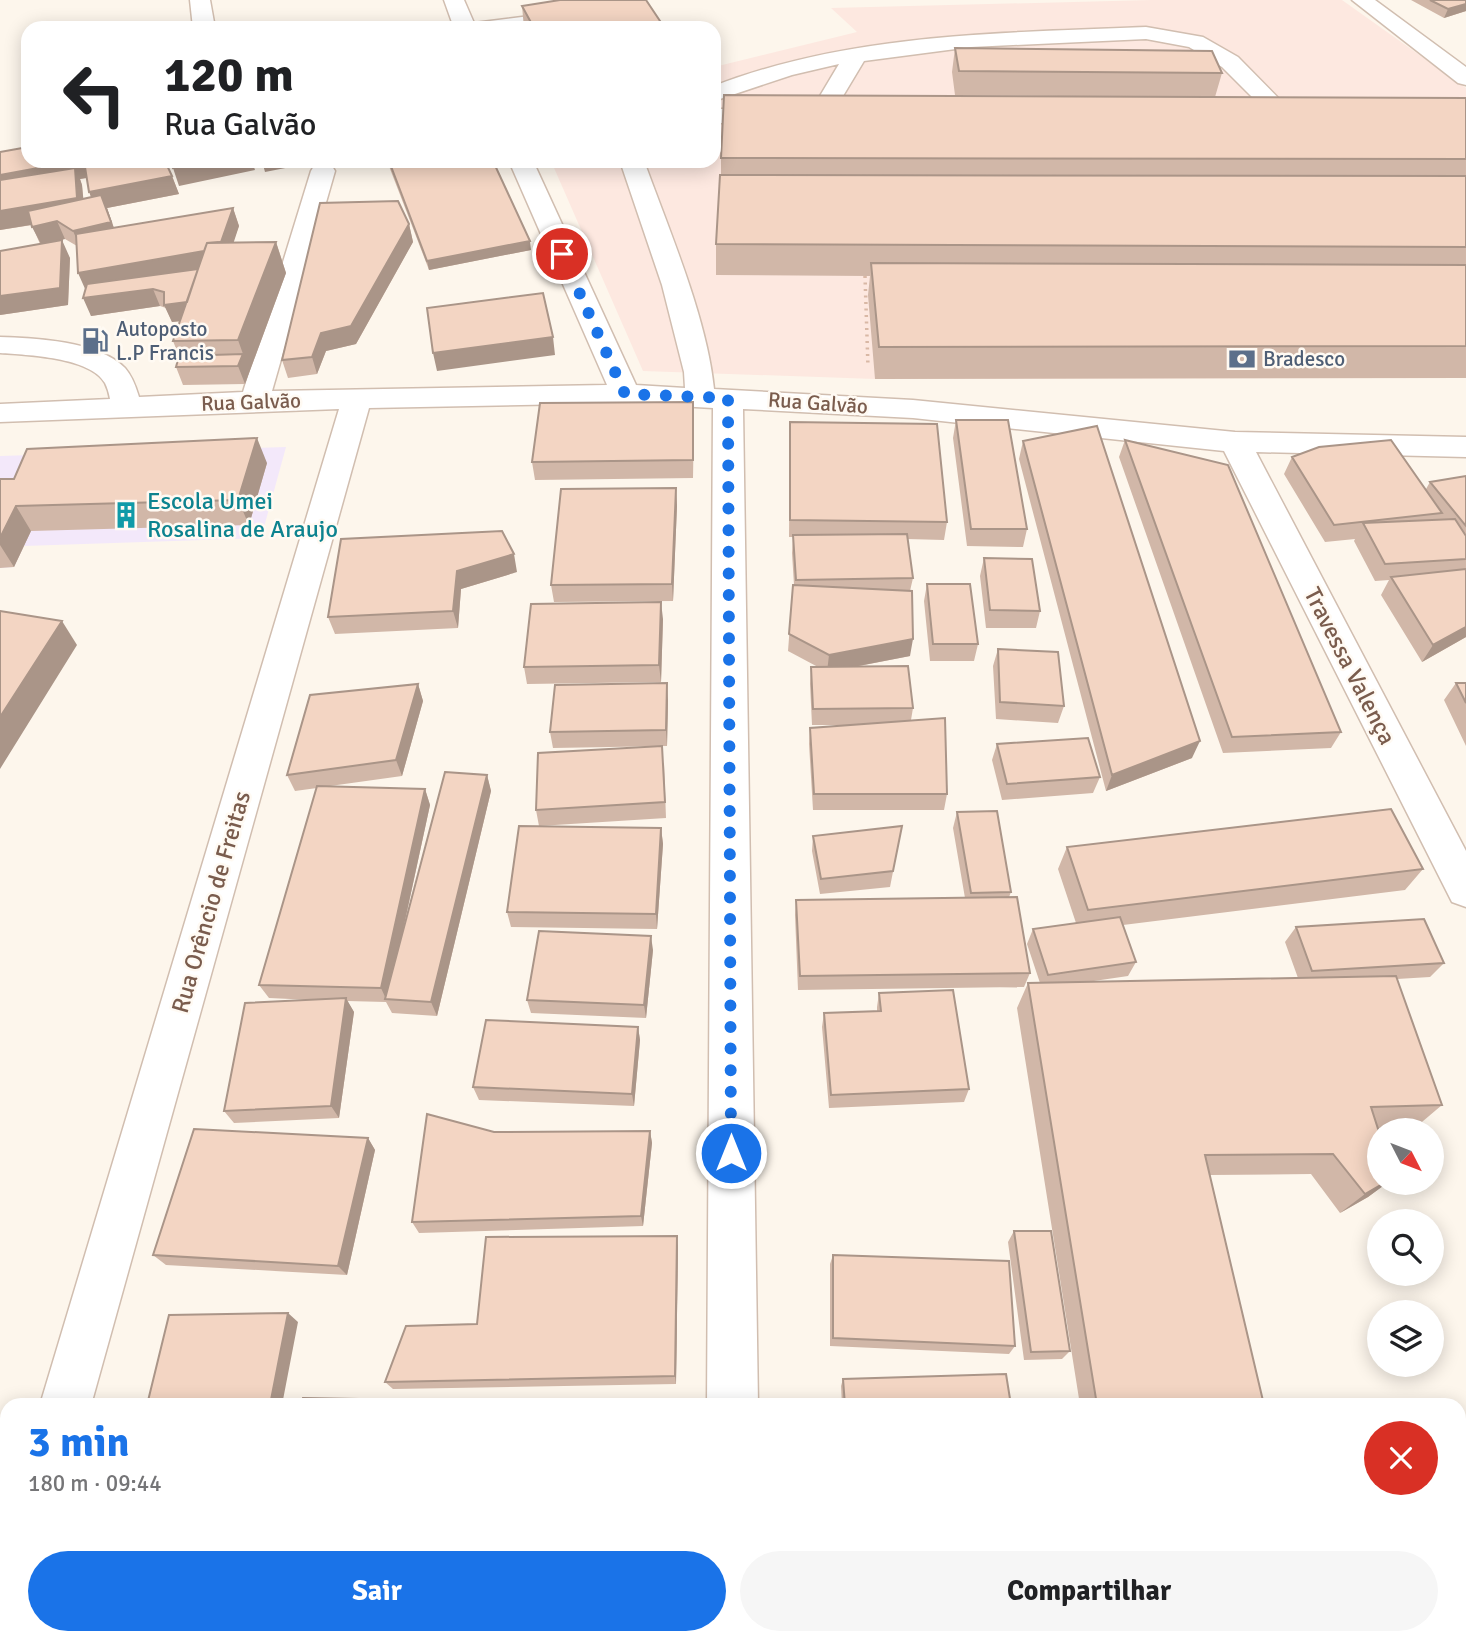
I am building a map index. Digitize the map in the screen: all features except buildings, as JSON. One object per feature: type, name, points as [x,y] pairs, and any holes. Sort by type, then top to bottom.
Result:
[{"type":"street","points":[[200,0],[203,21]]},
{"type":"street","points":[[454,0],[462,21]]},
{"type":"street","points":[[1362,0],[1466,78]]},
{"type":"street","points":[[537,21],[596,14]]},
{"type":"street","points":[[721,91],[759,76],[812,62],[856,55],[971,41],[1146,33],[1195,42],[1230,62],[1285,117]]},
{"type":"street","points":[[721,116],[831,116],[856,55]]},
{"type":"street","points":[[1251,117],[1312,117]]},
{"type":"street","points":[[524,168],[625,394]]},
{"type":"street","points":[[634,168],[675,285],[698,372],[714,397],[732,1398]]},
{"type":"street","points":[[255,401],[323,171]]},
{"type":"street","points":[[0,345],[38,347],[94,361],[116,376],[127,406]]},
{"type":"street","name":"Rua Galvão","points":[[0,413],[255,401],[625,394],[913,409],[1235,442],[1466,447]]},
{"type":"street","name":"Rua Orêncio de Freitas","points":[[67,1398],[356,399]]},
{"type":"street","name":"Travessa Valença","points":[[1235,442],[1466,890]]},
{"type":"path","points":[[865,276],[865,336],[869,378]]},
{"type":"path","points":[[865,336],[871,335]]},
{"type":"shaded area","points":[[1151,0],[1342,0],[1466,88],[1466,378],[875,379],[643,371],[554,168],[721,168],[721,65],[857,32],[831,8]]},
{"type":"shaded area","points":[[286,447],[261,538],[24,546],[14,567],[0,568],[0,456]]},
{"type":"place","name":"Autoposto L.P Francis","points":[[95,341]]},
{"type":"place","name":"Bradesco","points":[[1242,359]]},
{"type":"place","name":"Escola Umei Rosalina de Araujo","points":[[126,515]]},
{"type":"route","points":[[562,254],[625,394],[728,398],[731,1153]]}]
